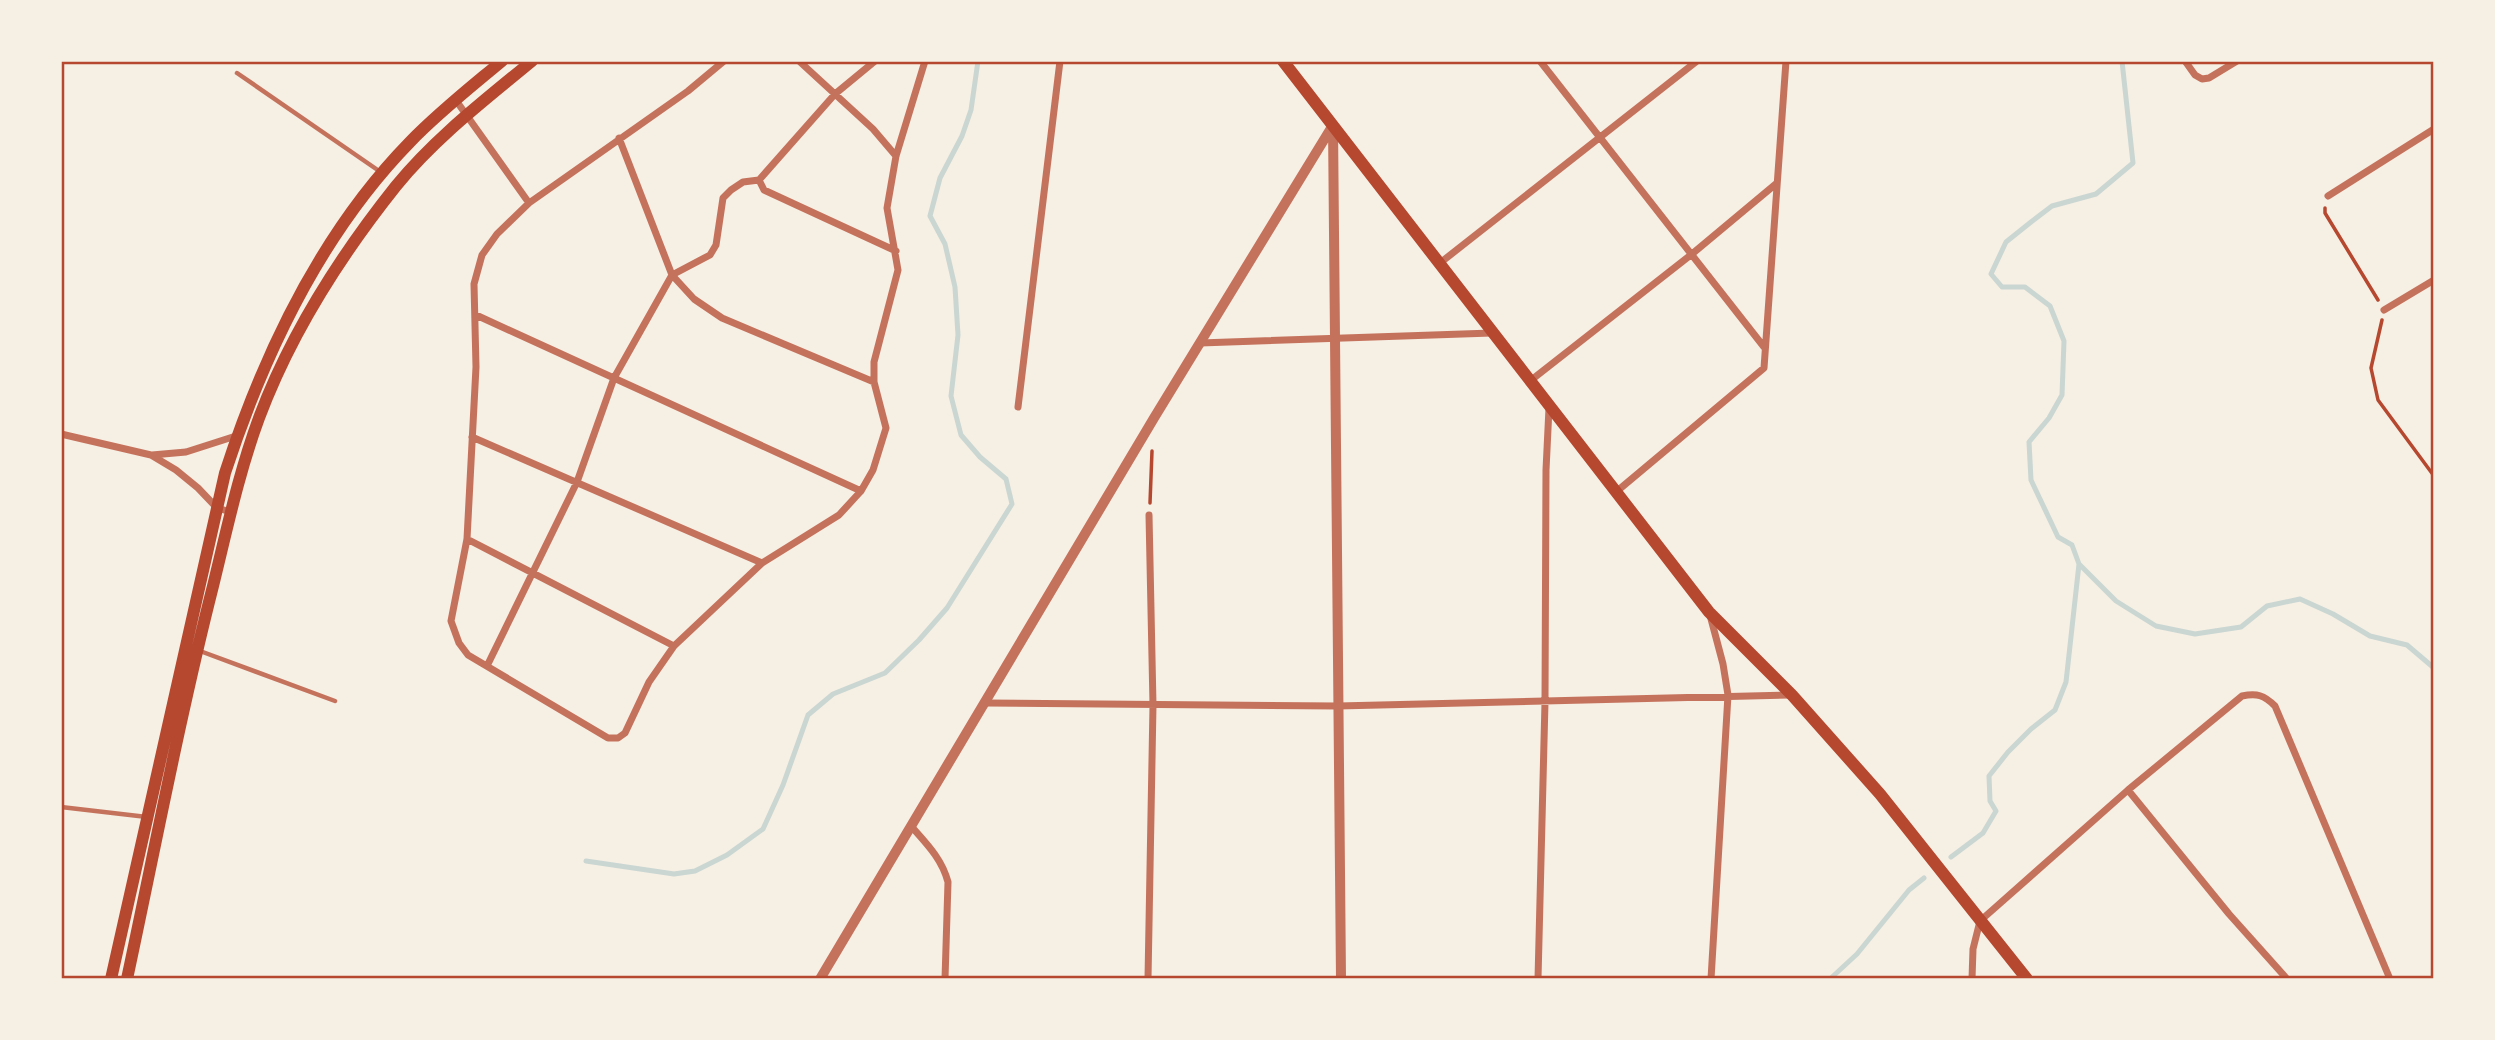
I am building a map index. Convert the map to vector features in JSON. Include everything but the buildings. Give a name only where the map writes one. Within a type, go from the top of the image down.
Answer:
[{"type":"main road","points":[[127,979],[217,508],[237,435],[273,348],[334,237],[382,173],[410,142],[455,99],[502,61]]},
{"type":"main road","points":[[111,979],[147,817],[191,648],[252,439],[285,359],[320,296],[396,186],[466,115],[532,61]]},
{"type":"main road","points":[[1283,61],[1709,612],[1792,695],[1880,794],[2027,979]]},
{"type":"street","points":[[724,61],[688,91],[529,203],[497,234],[482,256],[474,284],[476,315],[467,539],[451,621],[459,643],[468,655],[608,737],[618,738],[625,733],[645,690],[674,646],[762,563],[839,515],[861,491],[873,470],[886,428],[874,382],[874,362],[898,270],[887,208],[896,156],[925,61]]},
{"type":"street","points":[[799,61],[873,129],[896,156]]},
{"type":"street","points":[[487,666],[576,482],[614,378],[672,275],[710,255],[716,245],[723,198],[743,182],[760,180],[835,94],[876,61]]},
{"type":"street","points":[[1018,407],[1060,61]]},
{"type":"street","points":[[1540,61],[1764,348]]},
{"type":"street","points":[[1440,263],[1697,61]]},
{"type":"street","points":[[1615,492],[1764,368],[1786,61]]},
{"type":"street","points":[[2185,61],[2195,75],[2202,79],[2209,78],[2236,61]]},
{"type":"street","points":[[455,99],[529,203]]},
{"type":"street","points":[[1333,125],[1341,979]]},
{"type":"street","points":[[820,979],[986,703],[1069,558],[1333,125]]},
{"type":"street","points":[[2328,196],[2434,129]]},
{"type":"street","points":[[619,138],[672,275],[694,299],[722,318],[874,382]]},
{"type":"street","points":[[760,180],[764,190],[896,251]]},
{"type":"street","points":[[1530,381],[1692,254],[1777,183]]},
{"type":"street","points":[[2384,310],[2434,279]]},
{"type":"street","points":[[476,315],[861,491]]},
{"type":"street","points":[[1200,342],[1492,333]]},
{"type":"street","points":[[1538,979],[1549,407]]},
{"type":"street","points":[[61,434],[151,455],[176,470],[217,508],[231,512]]},
{"type":"street","points":[[151,455],[186,452],[237,435],[252,439]]},
{"type":"street","points":[[472,437],[762,563]]},
{"type":"street","points":[[1148,979],[1153,705],[1149,515]]},
{"type":"street","points":[[467,539],[674,646]]},
{"type":"street","points":[[1709,612],[1728,695],[1711,979]]},
{"type":"street","points":[[1972,979],[1973,949],[1980,921],[2128,790],[2242,696],[2253,694],[2264,696],[2275,706],[2390,979]]},
{"type":"street","points":[[986,703],[1338,706],[1792,695]]},
{"type":"street","points":[[2128,790],[2229,914],[2287,979]]},
{"type":"street","points":[[911,827],[936,855],[948,882],[944,979]]},
{"type":"lane","points":[[237,73],[382,173]]},
{"type":"lane","points":[[191,648],[335,701]]},
{"type":"lane","points":[[61,807],[147,817]]},
{"type":"lane","points":[[105,979],[127,979]]},
{"type":"path","points":[[2328,196],[2325,213],[2384,310],[2371,368],[2378,400],[2434,477]]},
{"type":"path","points":[[1149,515],[1152,445]]},
{"type":"waterway","points":[[586,861],[674,874],[695,871],[727,855],[763,829],[783,785],[808,715],[833,694],[885,673],[919,640],[947,608],[1012,504],[1006,479],[980,457],[961,435],[951,396],[958,335],[955,287],[945,244],[930,216],[940,178],[962,136],[971,110],[978,61]]},
{"type":"waterway","points":[[1951,857],[1983,833],[1996,811],[1990,801],[1989,776],[2008,752],[2055,710],[2066,682],[2079,564],[2072,545],[2058,537],[2031,480],[2029,442],[2049,418],[2062,395],[2064,341],[2050,306],[2025,287],[2002,287],[1991,274],[2006,242],[2031,222],[2052,206],[2096,194],[2133,163],[2122,61]]},
{"type":"waterway","points":[[2079,564],[2116,601],[2156,626],[2195,634],[2241,627],[2267,606],[2300,599],[2333,614],[2370,636],[2407,645],[2434,668]]},
{"type":"waterway","points":[[1830,979],[1857,954],[1909,890],[1924,878]]}]
